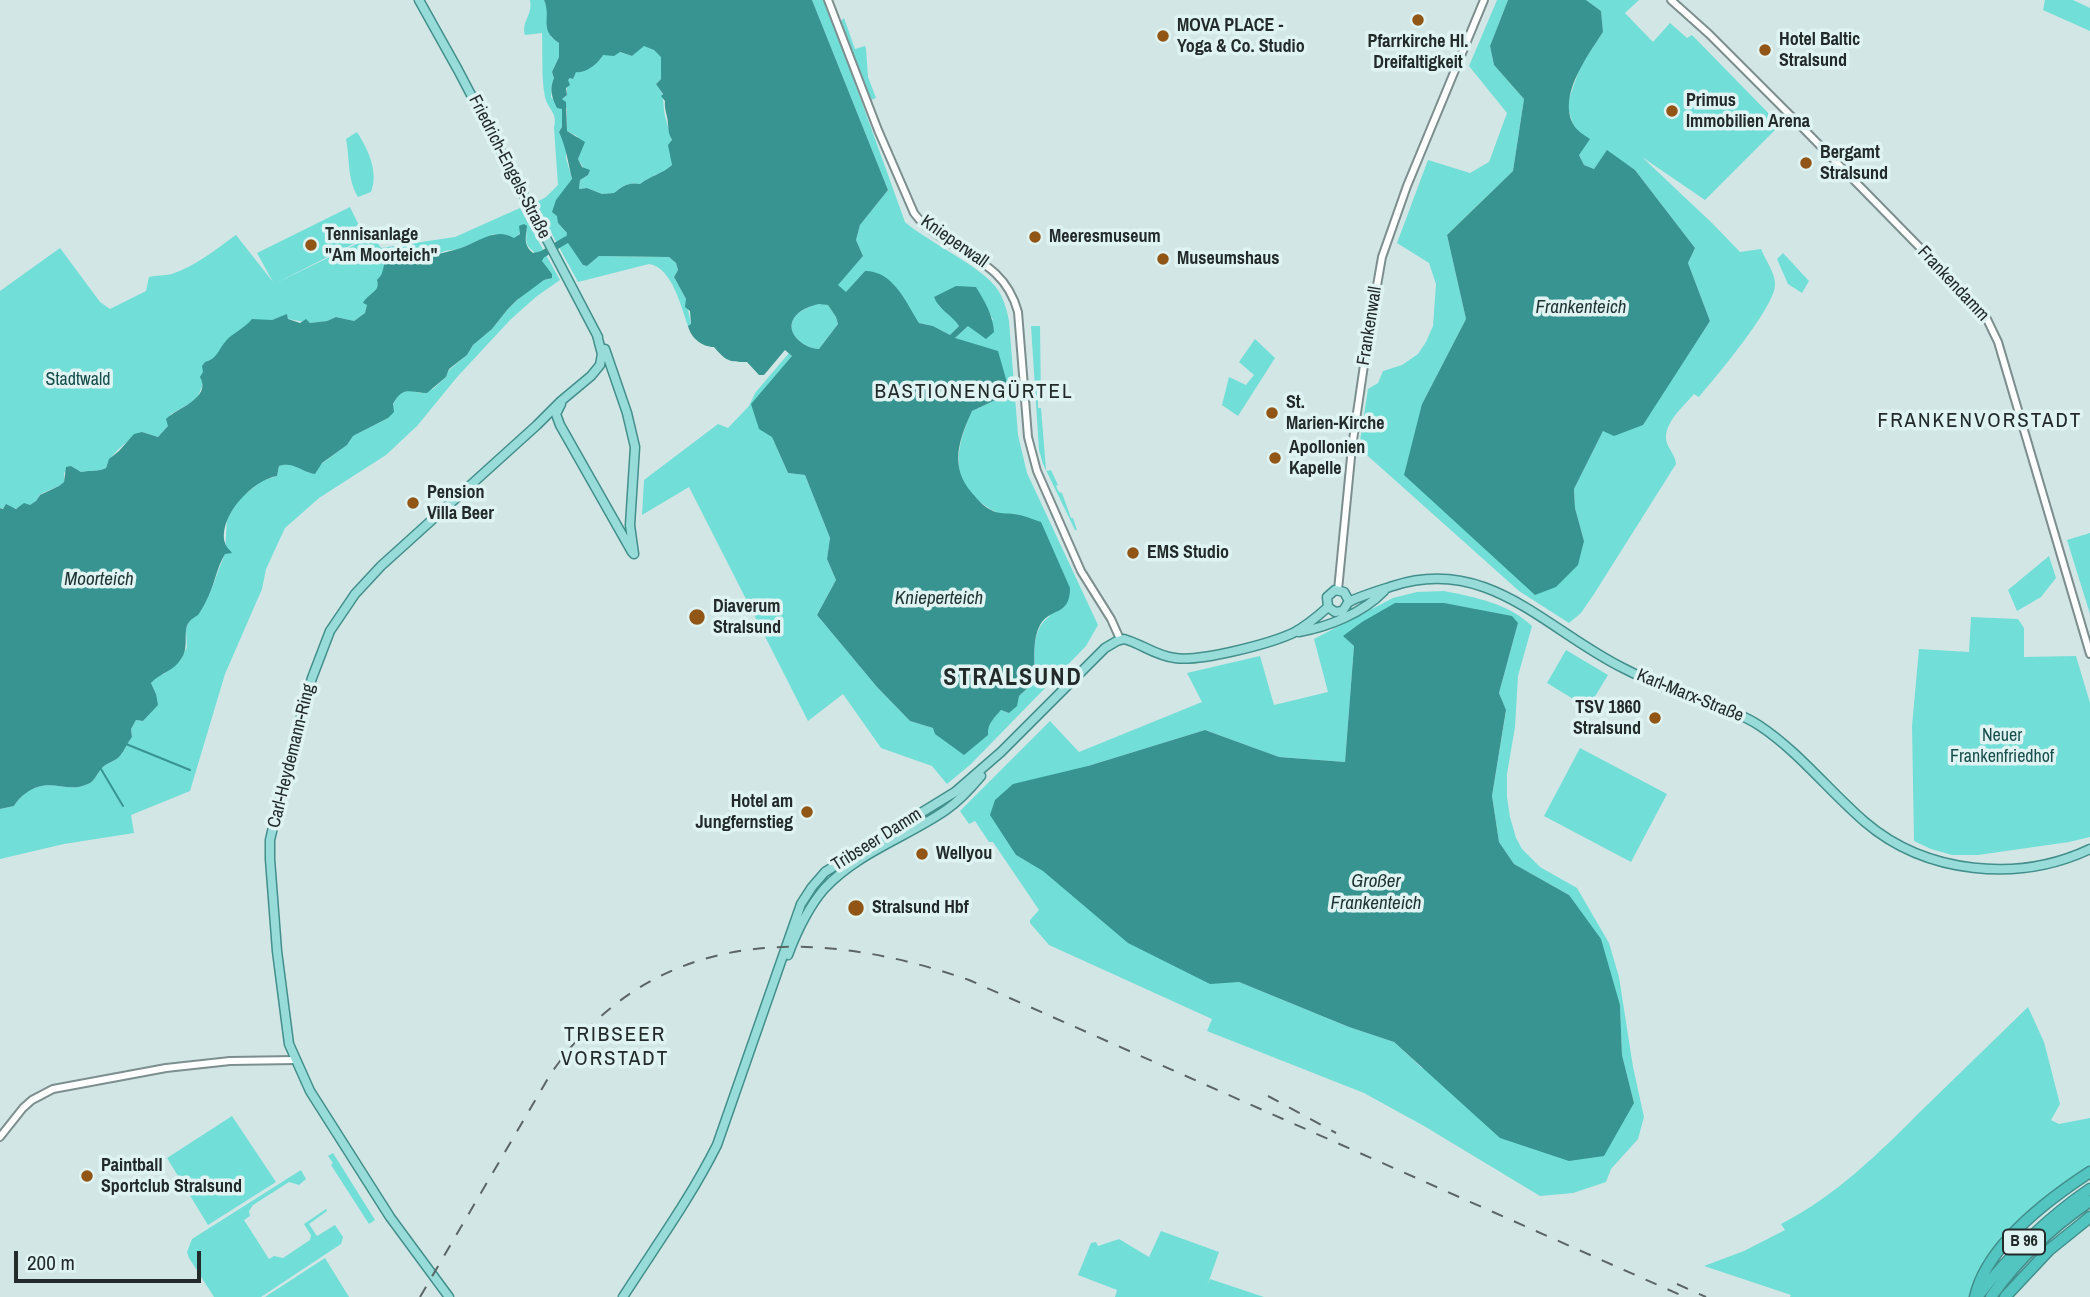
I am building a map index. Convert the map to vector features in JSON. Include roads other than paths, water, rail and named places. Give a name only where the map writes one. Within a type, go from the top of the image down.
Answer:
[{"type":"highway","points":[[1976,1297],[1983,1275],[2001,1248],[2038,1212],[2090,1172]]},
{"type":"highway","name":"B 96","points":[[1991,1297],[2032,1248],[2086,1200],[2090,1189]]},
{"type":"highway","name":"B 96","points":[[1976,1297],[2023,1243],[2045,1223],[2086,1200]]},
{"type":"highway","points":[[2005,1297],[2041,1258],[2090,1217]]},
{"type":"main road","name":"Friedrich-Engels-Straße","points":[[419,0],[603,343],[635,447],[632,501]]},
{"type":"main road","name":"Friedrich-Engels-Straße","points":[[591,376],[603,357],[597,335]]},
{"type":"main road","name":"Friedrich-Engels-Straße","points":[[591,376],[601,373],[610,376],[628,419]]},
{"type":"main road","name":"Carl-Heydemann-Ring","points":[[449,1297],[390,1217],[310,1091],[295,1060],[289,1044],[283,1004],[271,840],[289,759],[312,678],[322,648],[344,609],[369,577],[591,376]]},
{"type":"main road","points":[[570,394],[557,410],[560,425],[634,554],[630,525],[632,501]]},
{"type":"main road","points":[[537,425],[548,421],[560,425]]},
{"type":"main road","points":[[607,508],[613,513],[621,513],[632,501]]},
{"type":"main road","name":"Karl-Marx-Straße","points":[[1328,607],[1335,612],[1342,611],[1349,601],[1417,580],[1449,579],[1481,586],[1517,602],[1620,667],[1757,724],[1794,754],[1876,831],[1919,855],[1968,867],[1998,869],[2052,862],[2090,849]]},
{"type":"main road","points":[[1289,634],[1309,631],[1343,618],[1378,597],[1386,588]]},
{"type":"main road","name":"Frankenwall","points":[[1119,639],[1128,640],[1162,656],[1189,659],[1227,652],[1289,634],[1311,622],[1328,607],[1327,597],[1331,592],[1338,590]]},
{"type":"main road","points":[[1338,590],[1345,592],[1349,601]]},
{"type":"main road","name":"Tribseer Damm","points":[[623,1297],[703,1174],[716,1145],[769,992],[805,916],[825,889],[839,875],[863,859],[951,806],[1080,671],[1119,639]]},
{"type":"street","name":"Knieperwall","points":[[828,0],[914,214],[937,234],[993,270],[1013,298],[1018,312],[1028,437],[1037,471],[1082,571],[1111,619],[1119,639]]},
{"type":"street","name":"Frankenwall","points":[[1338,590],[1352,447],[1382,257],[1407,186],[1484,0]]},
{"type":"street","name":"Frankendamm","points":[[1671,0],[1792,117],[1984,313],[1998,342],[2090,654]]},
{"type":"street","points":[[0,1137],[23,1108],[42,1094],[61,1087],[166,1068],[230,1061],[295,1060]]},
{"type":"water","name":"Knieperteich","points":[[544,0],[812,0],[888,190],[860,225],[856,240],[863,256],[838,285],[846,292],[865,271],[884,276],[904,298],[919,323],[933,326],[950,335],[959,326],[934,297],[956,286],[976,287],[990,314],[994,332],[986,339],[968,326],[955,338],[998,351],[1008,386],[1002,397],[972,411],[960,443],[960,473],[972,493],[990,509],[1041,522],[1070,588],[1067,603],[1044,619],[1037,632],[1034,682],[1019,696],[1017,706],[1009,713],[1001,710],[990,724],[988,735],[964,755],[935,734],[933,728],[910,721],[877,687],[817,615],[836,580],[827,559],[830,538],[805,475],[788,473],[772,437],[759,429],[751,404],[792,356],[785,350],[764,375],[759,375],[747,362],[728,360],[714,347],[701,344],[694,338],[688,326],[691,324],[690,311],[685,307],[686,299],[674,277],[678,270],[676,263],[669,257],[599,256],[587,266],[583,265],[566,240],[567,233],[552,212],[556,200],[572,179],[559,132],[562,127],[562,109],[557,108],[552,93],[552,72],[559,57],[559,43],[547,28]],"holes":[[[644,46],[661,57],[661,79],[656,84],[665,101],[672,140],[668,145],[672,165],[640,184],[626,185],[614,193],[602,194],[587,188],[579,189],[580,180],[588,175],[590,170],[582,167],[578,159],[585,142],[567,131],[566,102],[562,99],[567,95],[566,88],[570,85],[568,80],[573,79],[576,72],[591,67],[603,55],[614,56],[620,52],[632,56]],[[819,304],[828,305],[838,324],[819,349],[798,340],[792,330],[794,318],[799,313]]]},
{"type":"water","name":"Frankenteich","points":[[1508,0],[1586,0],[1601,11],[1603,32],[1576,77],[1569,101],[1573,124],[1590,139],[1579,155],[1584,165],[1594,169],[1607,150],[1635,170],[1695,248],[1688,263],[1710,321],[1643,425],[1614,436],[1603,431],[1574,489],[1575,508],[1584,541],[1578,565],[1556,587],[1535,595],[1404,475],[1422,404],[1466,319],[1447,235],[1513,171],[1524,99],[1494,65],[1490,46]]},
{"type":"water","name":"Moorteich","points":[[519,226],[527,226],[528,247],[533,253],[542,251],[542,261],[552,278],[544,280],[517,300],[492,329],[473,345],[467,355],[449,369],[446,377],[427,393],[408,391],[400,394],[393,404],[394,412],[388,418],[353,436],[347,445],[322,463],[315,474],[293,466],[279,466],[277,476],[258,484],[248,492],[232,511],[227,522],[225,543],[232,553],[225,554],[204,605],[187,626],[184,654],[175,666],[151,683],[158,705],[143,721],[136,720],[131,729],[132,737],[120,756],[104,766],[88,784],[80,787],[44,785],[29,791],[14,806],[0,809],[0,508],[3,509],[6,504],[16,509],[24,503],[30,505],[40,495],[64,482],[66,467],[71,466],[81,472],[106,468],[109,459],[134,434],[142,432],[158,437],[168,426],[166,419],[192,402],[201,391],[200,377],[205,362],[215,357],[228,339],[252,319],[272,320],[287,314],[288,319],[300,323],[306,319],[310,323],[336,317],[354,321],[365,313],[367,305],[363,303],[376,290],[377,280],[388,257],[396,261],[402,257],[423,256],[428,251],[434,256],[500,234],[514,238],[520,234]]},
{"type":"water","name":"Großer Frankenteich","points":[[1395,603],[1444,603],[1512,616],[1518,623],[1499,693],[1506,710],[1492,796],[1499,842],[1514,864],[1569,895],[1601,939],[1620,1005],[1622,1055],[1634,1103],[1604,1156],[1569,1161],[1500,1138],[1394,1042],[1349,1027],[1239,982],[1210,984],[1128,943],[1043,871],[1016,855],[990,815],[995,800],[1013,784],[1088,766],[1205,730],[1279,757],[1345,762],[1354,646],[1343,636]]},
{"type":"waterway","points":[[543,254],[566,240]]},
{"type":"waterway","points":[[126,744],[190,770]]},
{"type":"waterway","points":[[101,769],[123,806]]},
{"type":"railway","points":[[420,1297],[550,1075],[591,1026],[637,989],[687,965],[740,951],[795,947],[852,951],[911,962],[969,980],[1685,1297]]},
{"type":"railway","points":[[1268,1096],[1336,1133]]},
{"type":"railway","points":[[1677,1284],[1706,1297]]},
{"type":"place","name":"Pfarrkirche Hl. Dreifaltigkeit","points":[[1418,20]]},
{"type":"place","name":"MOVA PLACE - Yoga & Co. Studio","points":[[1163,36]]},
{"type":"place","name":"Hotel Baltic Stralsund","points":[[1765,50]]},
{"type":"place","name":"Primus Immobilien Arena","points":[[1672,111]]},
{"type":"place","name":"Bergamt Stralsund","points":[[1806,163]]},
{"type":"place","name":"Meeresmuseum","points":[[1035,237]]},
{"type":"place","name":"Tennisanlage \"Am Moorteich\"","points":[[311,245]]},
{"type":"place","name":"Museumshaus","points":[[1163,259]]},
{"type":"place","name":"St. Marien-Kirche","points":[[1272,413]]},
{"type":"place","name":"Apollonien Kapelle","points":[[1275,458]]},
{"type":"place","name":"Pension Villa Beer","points":[[413,503]]},
{"type":"place","name":"EMS Studio","points":[[1133,553]]},
{"type":"place","name":"Diaverum Stralsund","points":[[697,617]]},
{"type":"place","name":"TSV 1860 Stralsund","points":[[1655,718]]},
{"type":"place","name":"Hotel am Jungfernstieg","points":[[807,812]]},
{"type":"place","name":"Wellyou","points":[[922,854]]},
{"type":"place","name":"Stralsund Hbf","points":[[856,908]]},
{"type":"place","name":"Paintball Sportclub Stralsund","points":[[87,1176]]},
{"type":"district","name":"BASTIONENGÜRTEL","points":[[974,392]]},
{"type":"district","name":"FRANKENVORSTADT","points":[[1980,421]]},
{"type":"district","name":"STRALSUND","points":[[1013,679]]},
{"type":"district","name":"TRIBSEER VORSTADT","points":[[615,1047]]},
{"type":"park label","name":"Stadtwald","points":[[78,380]]},
{"type":"park label","name":"Neuer Frankenfriedhof","points":[[2002,746]]}]
